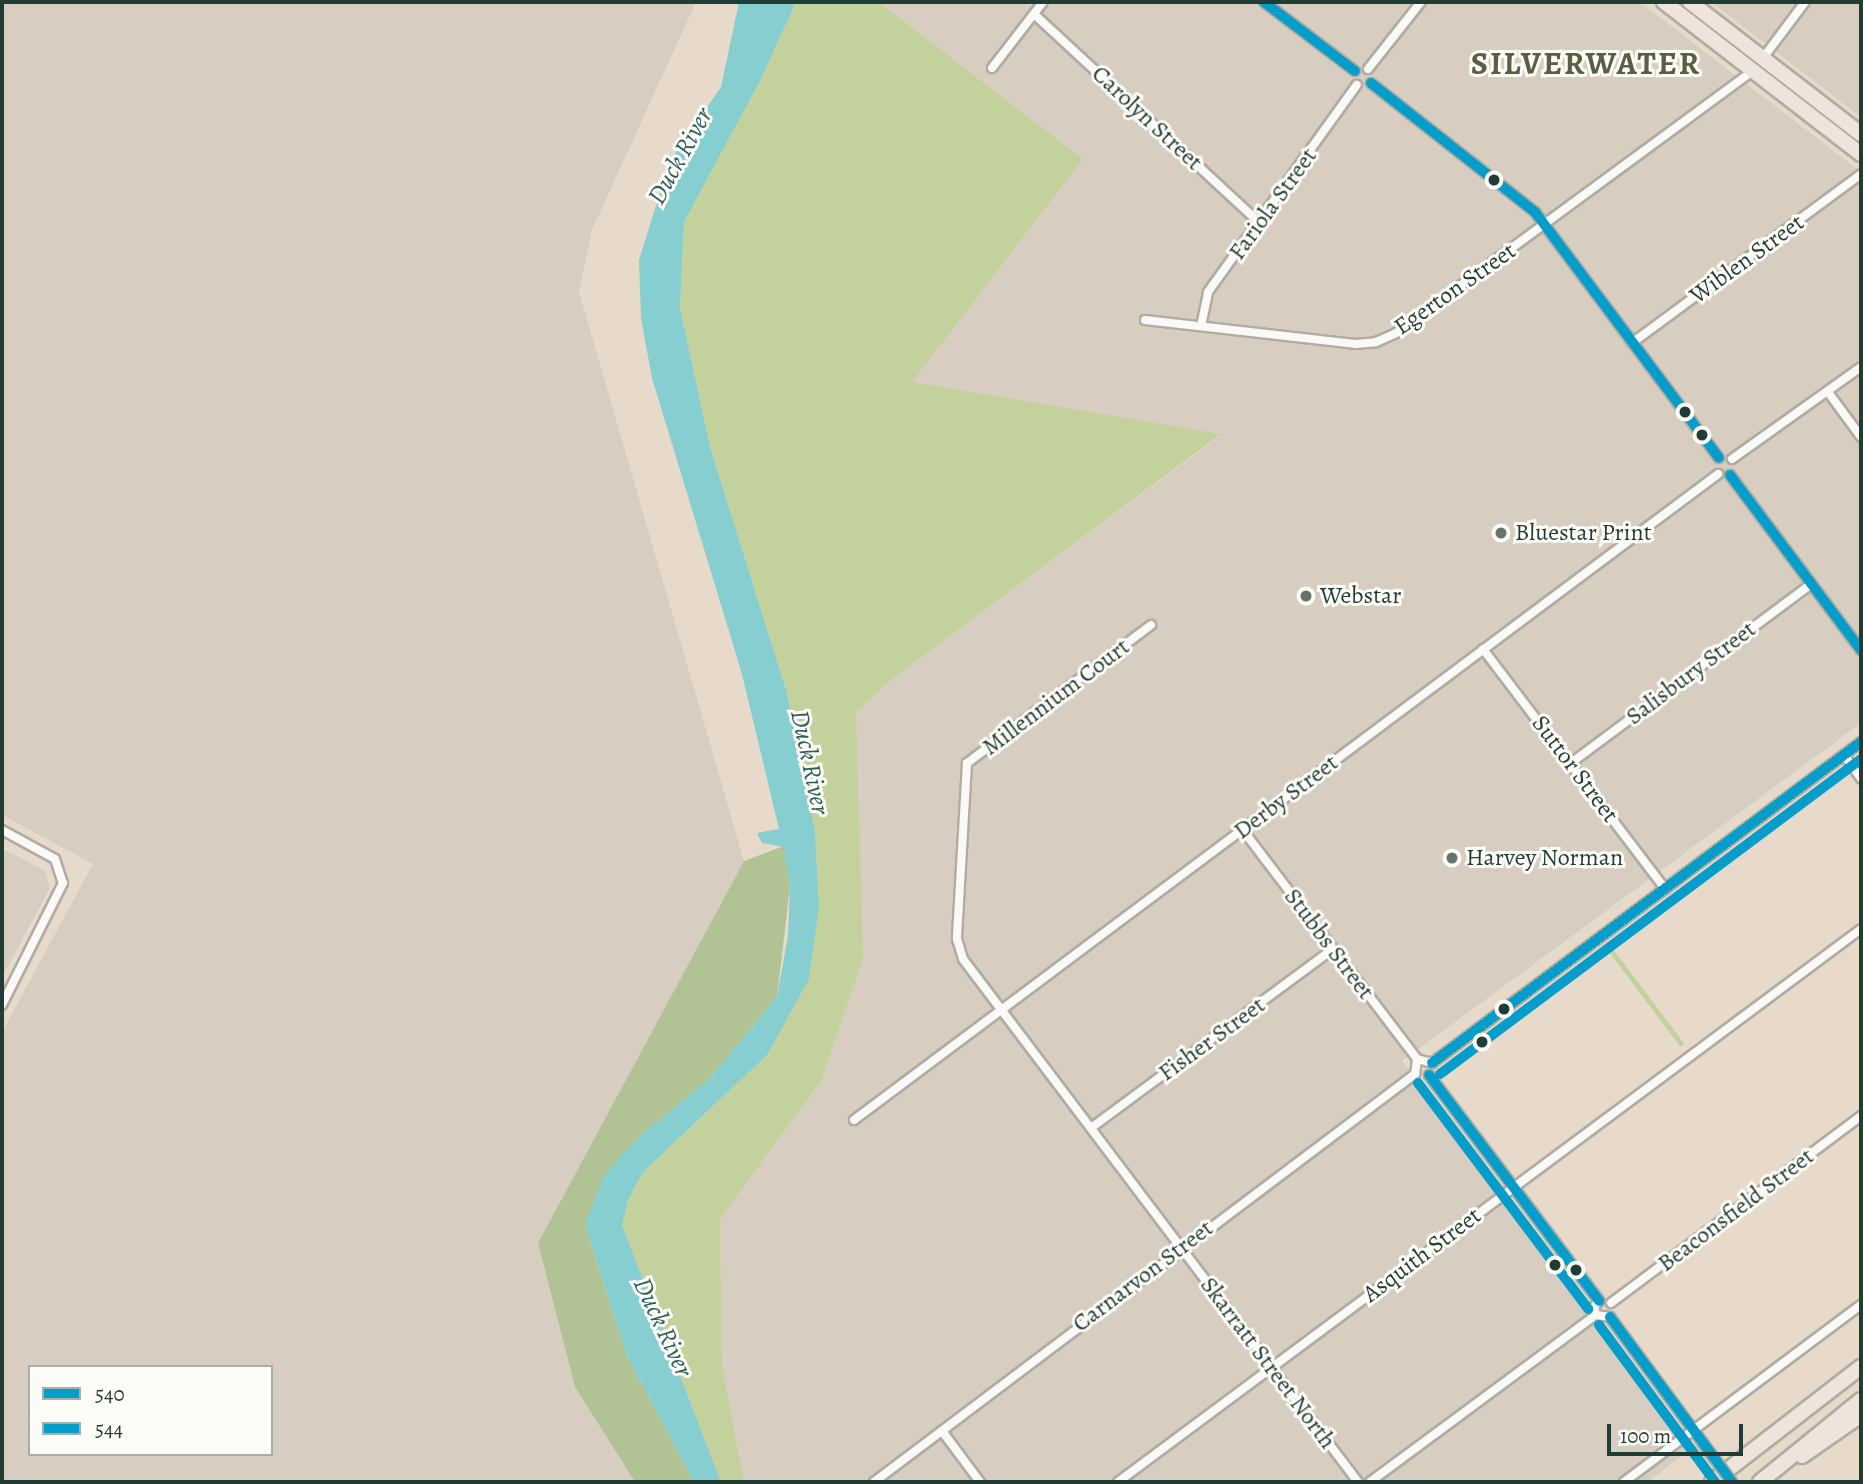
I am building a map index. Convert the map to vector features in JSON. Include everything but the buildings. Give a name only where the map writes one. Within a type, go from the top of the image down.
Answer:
[{"type":"highway","points":[[1664,2],[1861,154]]},
{"type":"highway","points":[[1690,2],[1861,134]]},
{"type":"highway","points":[[1712,1482],[1861,1367]]},
{"type":"highway","points":[[1760,1482],[1861,1400]]},
{"type":"highway","points":[[1760,1482],[1861,1415]]},
{"type":"street","points":[[992,68],[1043,2]]},
{"type":"street","points":[[1264,2],[1355,71],[1357,85],[1371,83]]},
{"type":"street","points":[[1355,71],[1368,69],[1421,2]]},
{"type":"street","points":[[1763,58],[1805,2]]},
{"type":"street","name":"Carolyn Street","points":[[1034,13],[1260,223]]},
{"type":"street","points":[[1368,69],[1371,83],[1524,201],[1545,225],[1719,458],[1732,459],[1861,367]]},
{"type":"street","name":"Egerton Street","points":[[1145,320],[1355,344],[1376,342],[1396,333],[1754,71]]},
{"type":"street","name":"Fariola Street","points":[[1200,326],[1204,299],[1357,85]]},
{"type":"street","name":"Wiblen Street","points":[[1632,343],[1861,174]]},
{"type":"street","points":[[1828,392],[1861,437]]},
{"type":"street","points":[[1719,458],[1714,466],[1718,474],[1730,475],[1861,650]]},
{"type":"street","points":[[1730,475],[1735,468],[1732,459]]},
{"type":"street","name":"Derby Street","points":[[854,1120],[1718,474]]},
{"type":"street","name":"Salisbury Street","points":[[1571,763],[1811,584]]},
{"type":"street","name":"Millennium Court","points":[[1002,1009],[963,959],[957,939],[967,763],[1151,625]]},
{"type":"street","name":"Suttor Street","points":[[1483,649],[1665,889]]},
{"type":"street","points":[[1429,1075],[1432,1063],[1861,742]]},
{"type":"street","points":[[1844,755],[1861,778]]},
{"type":"street","name":"Stubbs Street","points":[[1242,829],[1416,1059]]},
{"type":"street","points":[[2,830],[55,859],[61,870],[60,896],[2,1005]]},
{"type":"street","name":"Asquith Street","points":[[1118,1482],[1861,929]]},
{"type":"street","name":"Fisher Street","points":[[1091,1128],[1333,949]]},
{"type":"street","name":"Skarratt Street North","points":[[1002,1009],[1358,1482]]},
{"type":"street","points":[[1432,1063],[1423,1057],[1416,1059],[1415,1074],[1429,1075],[1511,1188],[1600,1301],[1611,1303],[1610,1317],[1732,1482]]},
{"type":"street","name":"Carnarvon Street","points":[[874,1482],[1180,1247],[1415,1074]]},
{"type":"street","name":"Beaconsfield Street","points":[[1611,1303],[1861,1116]]},
{"type":"street","points":[[1596,1315],[1594,1307],[1600,1301]]},
{"type":"street","points":[[1624,1482],[1861,1305]]},
{"type":"street","points":[[1370,1482],[1596,1315],[1610,1317]]},
{"type":"street","points":[[942,1431],[980,1482]]},
{"type":"shaded area","points":[[2,2],[696,2],[592,230],[579,292],[744,861],[538,1243],[575,1387],[635,1482],[2,1482],[2,1032],[93,864],[2,815]]},
{"type":"shaded area","points":[[879,2],[1640,2],[1861,172],[1861,723],[1402,1061],[1689,1450],[1648,1482],[744,1482],[722,1364],[720,1219],[821,1081],[856,713],[888,682],[1221,435],[911,382],[1083,159]]},
{"type":"shaded area","points":[[1711,2],[1861,2],[1861,117]]},
{"type":"shaded area","points":[[2,848],[45,871],[50,888],[2,977]]},
{"type":"green space","points":[[796,2],[879,2],[1083,159],[912,382],[1221,434],[888,682],[856,713],[863,958],[821,1081],[720,1219],[722,1364],[744,1482],[721,1482],[622,1225],[629,1198],[643,1172],[767,1055],[819,906],[815,831],[787,693],[710,447],[680,308],[684,222],[761,79]]},
{"type":"green space","points":[[784,846],[790,887],[777,997],[709,1079],[639,1137],[585,1225],[627,1356],[694,1482],[635,1482],[575,1387],[538,1243],[744,861]]},
{"type":"green space","points":[[1613,949],[1685,1044],[1681,1047],[1609,952]]},
{"type":"water","name":"Duck River","points":[[739,2],[796,2],[761,79],[684,222],[680,308],[710,447],[787,693],[815,831],[819,906],[809,979],[767,1055],[643,1172],[629,1198],[622,1225],[721,1482],[694,1482],[627,1356],[585,1225],[605,1173],[639,1137],[709,1079],[777,997],[788,936],[790,887],[784,847],[762,843],[757,833],[779,829],[742,674],[652,378],[641,318],[639,260],[670,161],[721,87]]},
{"type":"transit line","name":"540","points":[[1264,2],[1355,71]]},
{"type":"transit line","name":"540","points":[[1371,83],[1535,212],[1719,458]]},
{"type":"transit line","name":"540","points":[[1730,475],[1861,650]]},
{"type":"transit line","name":"540","points":[[1432,1063],[1861,742]]},
{"type":"transit line","name":"544","points":[[1440,1074],[1861,759]]},
{"type":"transit line","name":"540","points":[[1429,1075],[1599,1301]]},
{"type":"transit line","name":"544","points":[[1418,1083],[1588,1309]]},
{"type":"transit line","name":"540","points":[[1610,1317],[1732,1482]]},
{"type":"transit line","name":"544","points":[[1599,1325],[1715,1482]]},
{"type":"place","name":"Bluestar Print","points":[[1501,533]]},
{"type":"place","name":"Webstar","points":[[1306,596]]},
{"type":"place","name":"Harvey Norman","points":[[1452,858]]},
{"type":"district","name":"SILVERWATER","points":[[1586,63]]}]
